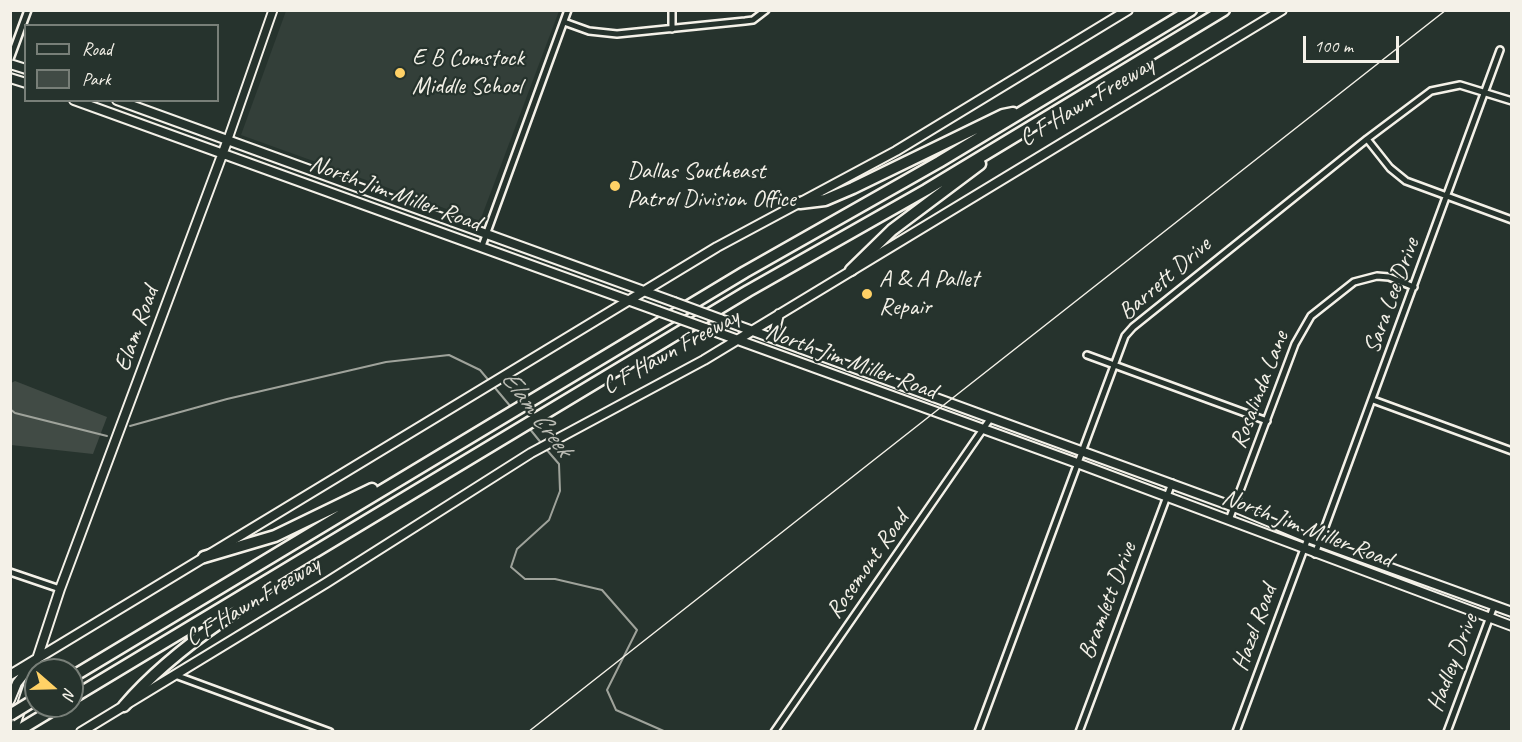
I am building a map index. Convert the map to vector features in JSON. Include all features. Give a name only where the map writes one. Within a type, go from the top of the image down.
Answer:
[{"type":"highway","name":"C F Hawn Freeway","points":[[84,670],[745,272],[883,195],[1191,10]]},
{"type":"highway","name":"C F Hawn Freeway","points":[[84,691],[542,414],[748,291],[997,148],[1224,10]]},
{"type":"highway","points":[[1214,17],[1235,10]]},
{"type":"highway","points":[[800,203],[825,200],[1003,115],[1025,110]]},
{"type":"highway","points":[[851,270],[892,230],[965,178],[997,148]]},
{"type":"highway","points":[[204,557],[274,536],[361,493],[395,481]]},
{"type":"highway","points":[[124,706],[143,684],[171,660],[255,599],[288,567]]},
{"type":"highway","points":[[10,715],[24,706]]},
{"type":"highway","points":[[15,732],[39,718]]},
{"type":"main road","points":[[38,658],[629,300],[759,223],[896,151],[1128,10]]},
{"type":"main road","name":"C F Hawn Freeway","points":[[81,732],[531,453],[679,374],[737,340],[1282,10]]},
{"type":"main road","name":"North Jim Miller Road","points":[[80,102],[1077,463],[1512,626]]},
{"type":"main road","name":"North Jim Miller Road","points":[[123,102],[646,291],[990,419],[1172,483],[1308,538],[1512,612]]},
{"type":"main road","name":"Elam Road","points":[[36,658],[228,139]]},
{"type":"main road","points":[[339,194],[344,182]]},
{"type":"main road","points":[[393,214],[398,202]]},
{"type":"main road","points":[[538,266],[543,254]]},
{"type":"main road","points":[[588,285],[591,271]]},
{"type":"main road","points":[[779,314],[775,325],[777,336],[792,347]]},
{"type":"main road","points":[[10,675],[24,667]]},
{"type":"main road","name":"Elam Road","points":[[10,700],[17,683],[24,674]]},
{"type":"main road","name":"Elam Road","points":[[15,732],[24,703]]},
{"type":"street","points":[[10,59],[28,10]]},
{"type":"street","name":"Elam Road","points":[[228,139],[273,10]]},
{"type":"street","points":[[482,246],[568,10]]},
{"type":"street","points":[[672,10],[672,29]]},
{"type":"street","points":[[564,22],[600,33],[672,29],[753,20],[766,10]]},
{"type":"street","name":"Sara Lee Drive","points":[[1315,554],[1500,50]]},
{"type":"street","name":"Barrett Drive","points":[[978,732],[1125,336],[1142,318],[1431,91],[1460,85],[1512,101]]},
{"type":"street","points":[[1367,139],[1398,176],[1512,220]]},
{"type":"street","name":"Rosalinda Lane","points":[[1229,520],[1295,344],[1311,316],[1354,282],[1366,278],[1389,277],[1414,287]]},
{"type":"street","points":[[1087,355],[1267,421]]},
{"type":"street","points":[[1373,400],[1512,451]]},
{"type":"street","name":"Rosemont Road","points":[[774,732],[990,419]]},
{"type":"street","name":"Bramlett Drive","points":[[1079,732],[1172,483]]},
{"type":"street","name":"Hazel Road","points":[[1236,732],[1308,538]]},
{"type":"street","points":[[10,572],[60,589]]},
{"type":"street","name":"Hadley Drive","points":[[1447,732],[1494,606]]},
{"type":"street","points":[[175,675],[330,732]]},
{"type":"shaded area","name":"E B Comstock Middle School","points":[[286,11],[559,11],[480,221],[241,135]]},
{"type":"green space","points":[[15,381],[107,417],[93,454],[11,445],[11,383]]},
{"type":"waterway","name":"Elam Creek","points":[[130,426],[227,399],[386,362],[449,355],[480,370],[511,407]]},
{"type":"waterway","name":"Elam Creek","points":[[10,409],[15,413],[107,436]]},
{"type":"waterway","name":"Elam Creek","points":[[529,428],[542,444]]},
{"type":"waterway","name":"Elam Creek","points":[[546,449],[559,464],[560,491],[549,520],[517,549],[511,567],[525,579],[555,579],[602,590],[637,630],[607,690],[616,710],[666,732]]},
{"type":"tram line","points":[[528,732],[1446,10]]},
{"type":"place","name":"E B Comstock Middle School","points":[[400,73]]},
{"type":"place","name":"Dallas Southeast Patrol Division Office","points":[[615,186]]},
{"type":"place","name":"A & A Pallet Repair","points":[[867,294]]}]
